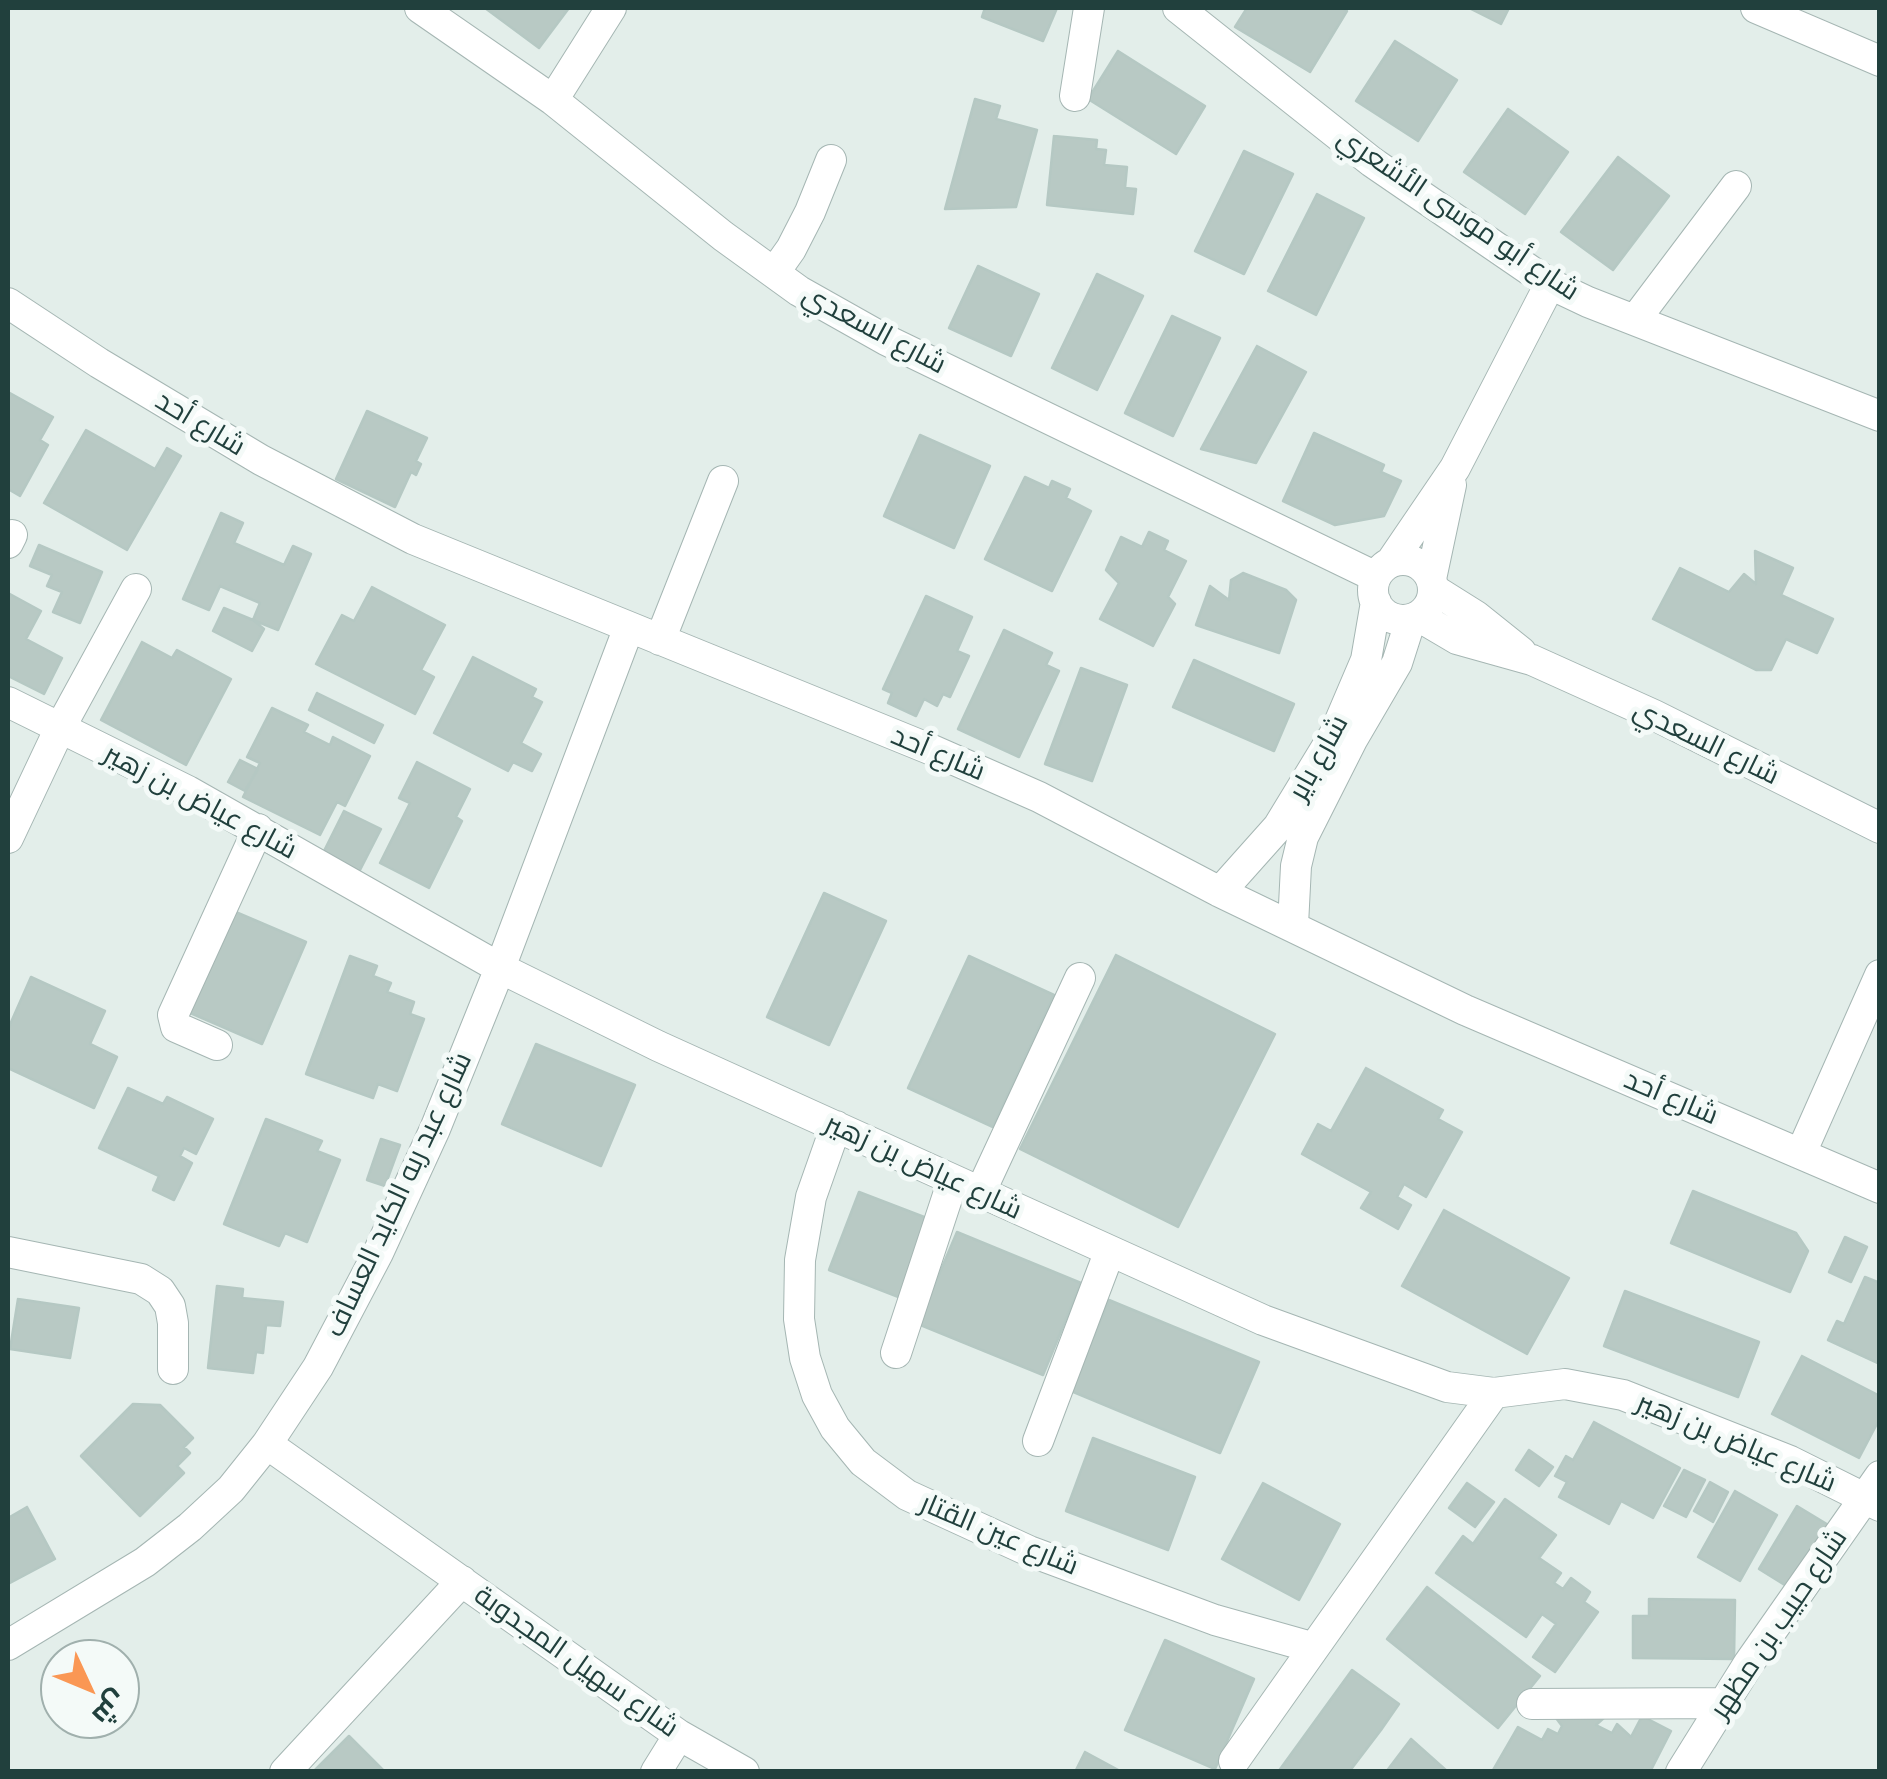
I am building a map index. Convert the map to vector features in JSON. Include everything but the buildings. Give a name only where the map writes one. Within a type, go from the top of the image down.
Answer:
[{"type":"street","name":"شارع السعدي","points":[[420,8],[553,100],[799,291],[886,340],[1381,581]]},
{"type":"street","points":[[553,100],[611,8]]},
{"type":"street","points":[[1074,96],[1089,8]]},
{"type":"street","name":"شارع أبو موسى الأشعري","points":[[1178,8],[1372,162],[1550,284],[1880,416]]},
{"type":"street","points":[[1756,8],[1817,19],[1880,61]]},
{"type":"street","points":[[774,273],[804,224],[831,160]]},
{"type":"street","points":[[1635,320],[1736,186]]},
{"type":"street","name":"شارع باير","points":[[1220,892],[1278,827],[1334,735],[1366,660],[1381,581],[1455,468],[1550,284]]},
{"type":"street","name":"شارع أحد","points":[[8,303],[164,402],[330,498],[413,539],[1038,797],[1220,892],[1465,1010],[1880,1188]]},
{"type":"street","name":"شارع باير","points":[[1293,925],[1296,866],[1303,837],[1396,662],[1423,601],[1455,468]]},
{"type":"street","points":[[660,640],[723,481]]},
{"type":"street","points":[[1403,560],[1415,562],[1425,568],[1423,601],[1386,615],[1381,581],[1403,560]]},
{"type":"street","points":[[8,838],[60,728],[136,589]]},
{"type":"street","name":"شارع السعدي","points":[[1423,601],[1476,616],[1532,660],[1880,828]]},
{"type":"street","name":"شارع عبد ربه الكايد العساف","points":[[8,1645],[146,1562],[231,1489],[267,1444],[318,1367],[378,1254],[435,1129],[629,627]]},
{"type":"street","name":"شارع عياض بن زهير","points":[[8,702],[258,830],[500,968],[658,1046],[1263,1320],[1447,1388],[1494,1392],[1565,1384],[1622,1395],[1875,1494]]},
{"type":"street","points":[[218,1045],[176,1026],[173,1015],[258,830]]},
{"type":"street","points":[[1802,1153],[1880,975]]},
{"type":"street","points":[[896,1354],[967,1186],[1080,978]]},
{"type":"street","name":"شارع عين القتار","points":[[836,1126],[811,1197],[800,1260],[799,1319],[805,1358],[817,1395],[835,1428],[863,1462],[907,1495],[999,1539],[1215,1620],[1312,1647]]},
{"type":"street","points":[[8,1252],[141,1279],[160,1291],[170,1306],[174,1323],[172,1369]]},
{"type":"street","points":[[1038,1441],[1109,1252]]},
{"type":"street","points":[[1234,1761],[1494,1392]]},
{"type":"street","name":"شارع سهيل المجدوبة","points":[[267,1444],[679,1735],[744,1772]]},
{"type":"street","name":"شارع حبيب بن مظهر","points":[[1688,1769],[1723,1703],[1875,1494]]},
{"type":"street","name":"شارع سهيل المجدوبة","points":[[285,1772],[462,1581]]},
{"type":"street","points":[[1532,1704],[1723,1703]]},
{"type":"street","points":[[656,1772],[679,1735]]}]
